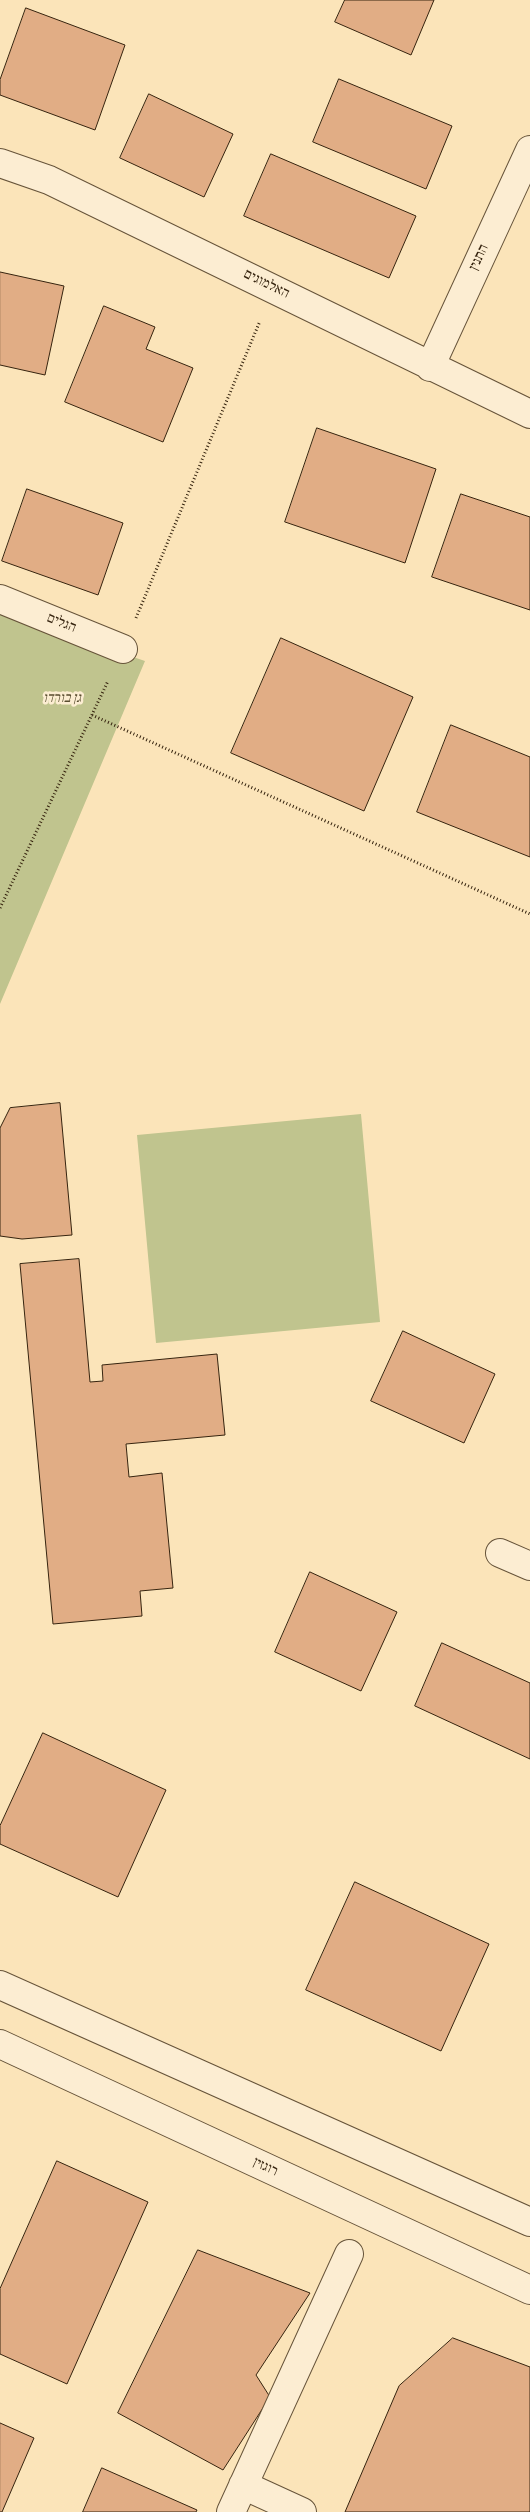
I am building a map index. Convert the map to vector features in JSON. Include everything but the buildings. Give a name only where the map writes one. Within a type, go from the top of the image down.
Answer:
[{"type":"street","name":"התנין","points":[[430,367],[530,150]]},
{"type":"street","name":"האלמוגים","points":[[0,163],[48,180],[274,288],[430,367],[530,414]]},
{"type":"street","name":"הגלים","points":[[0,599],[123,649]]},
{"type":"street","points":[[500,1553],[530,1566]]},
{"type":"street","points":[[0,1985],[530,2222]]},
{"type":"street","name":"רוגזין","points":[[0,2044],[530,2290]]},
{"type":"street","points":[[231,2512],[349,2254]]},
{"type":"street","points":[[243,2485],[302,2512]]},
{"type":"path","points":[[0,908],[123,649],[274,288]]},
{"type":"path","points":[[92,715],[530,914]]},
{"type":"green space","name":"גן בורדו","points":[[0,612],[145,661],[0,1004]]},
{"type":"green space","points":[[361,1114],[380,1322],[156,1343],[137,1135]]}]
